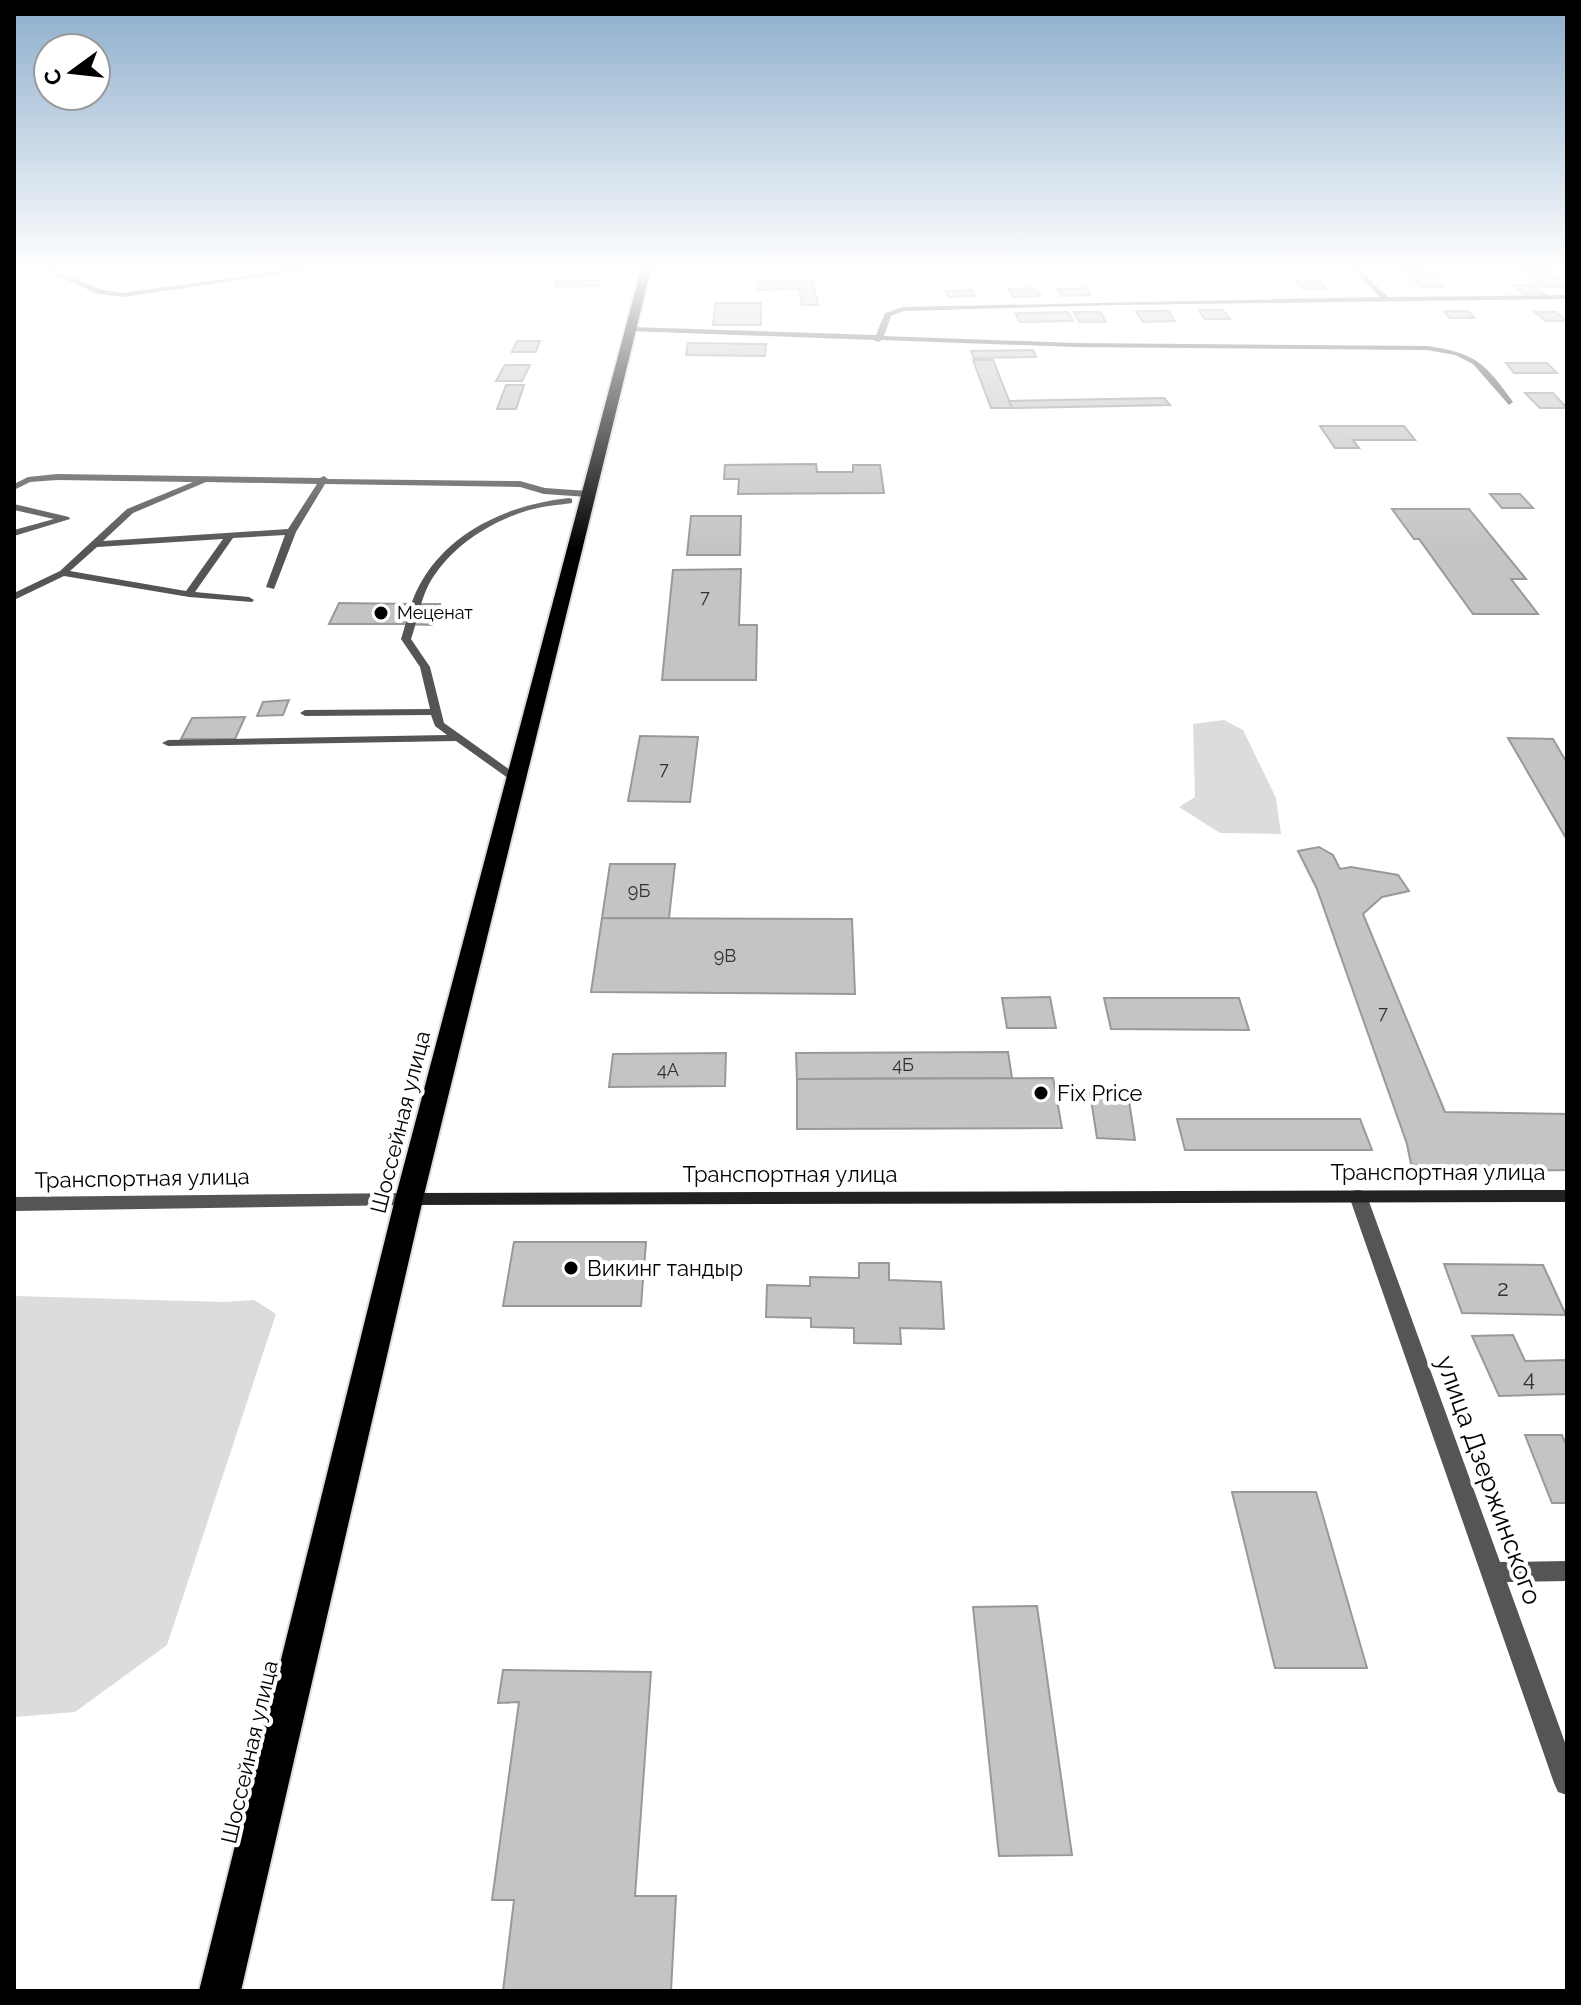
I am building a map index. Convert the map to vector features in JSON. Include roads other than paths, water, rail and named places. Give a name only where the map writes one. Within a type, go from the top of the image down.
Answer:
[{"type":"highway","name":"Шоссейная улица","points":[[220,1991],[409,1199],[622,363]]},
{"type":"street","points":[[1478,363],[1509,402]]},
{"type":"street","name":"улица Дзержинского","points":[[1358,1196],[1567,1783]]},
{"type":"street","name":"Транспортная улица","points":[[14,1204],[409,1199],[1567,1196]]},
{"type":"street","points":[[1492,1572],[1567,1571]]},
{"type":"lane","points":[[14,487],[28,480],[57,477],[324,479],[520,484],[588,497]]},
{"type":"lane","points":[[14,597],[63,573],[130,511],[208,478]]},
{"type":"lane","points":[[271,587],[291,532],[324,479]]},
{"type":"lane","points":[[516,779],[439,724],[425,667],[406,639],[425,584],[459,543],[506,513],[551,501],[588,497]]},
{"type":"lane","points":[[14,507],[66,519],[14,533]]},
{"type":"lane","points":[[94,544],[291,532]]},
{"type":"lane","points":[[189,594],[229,537]]},
{"type":"lane","points":[[63,573],[189,594],[249,600]]},
{"type":"lane","points":[[305,713],[436,712]]},
{"type":"lane","points":[[168,743],[458,738]]},
{"type":"place","name":"Меценат","points":[[381,613]]},
{"type":"place","name":"Fix Price","points":[[1041,1093]]},
{"type":"place","name":"Викинг тандыр","points":[[571,1268]]}]
